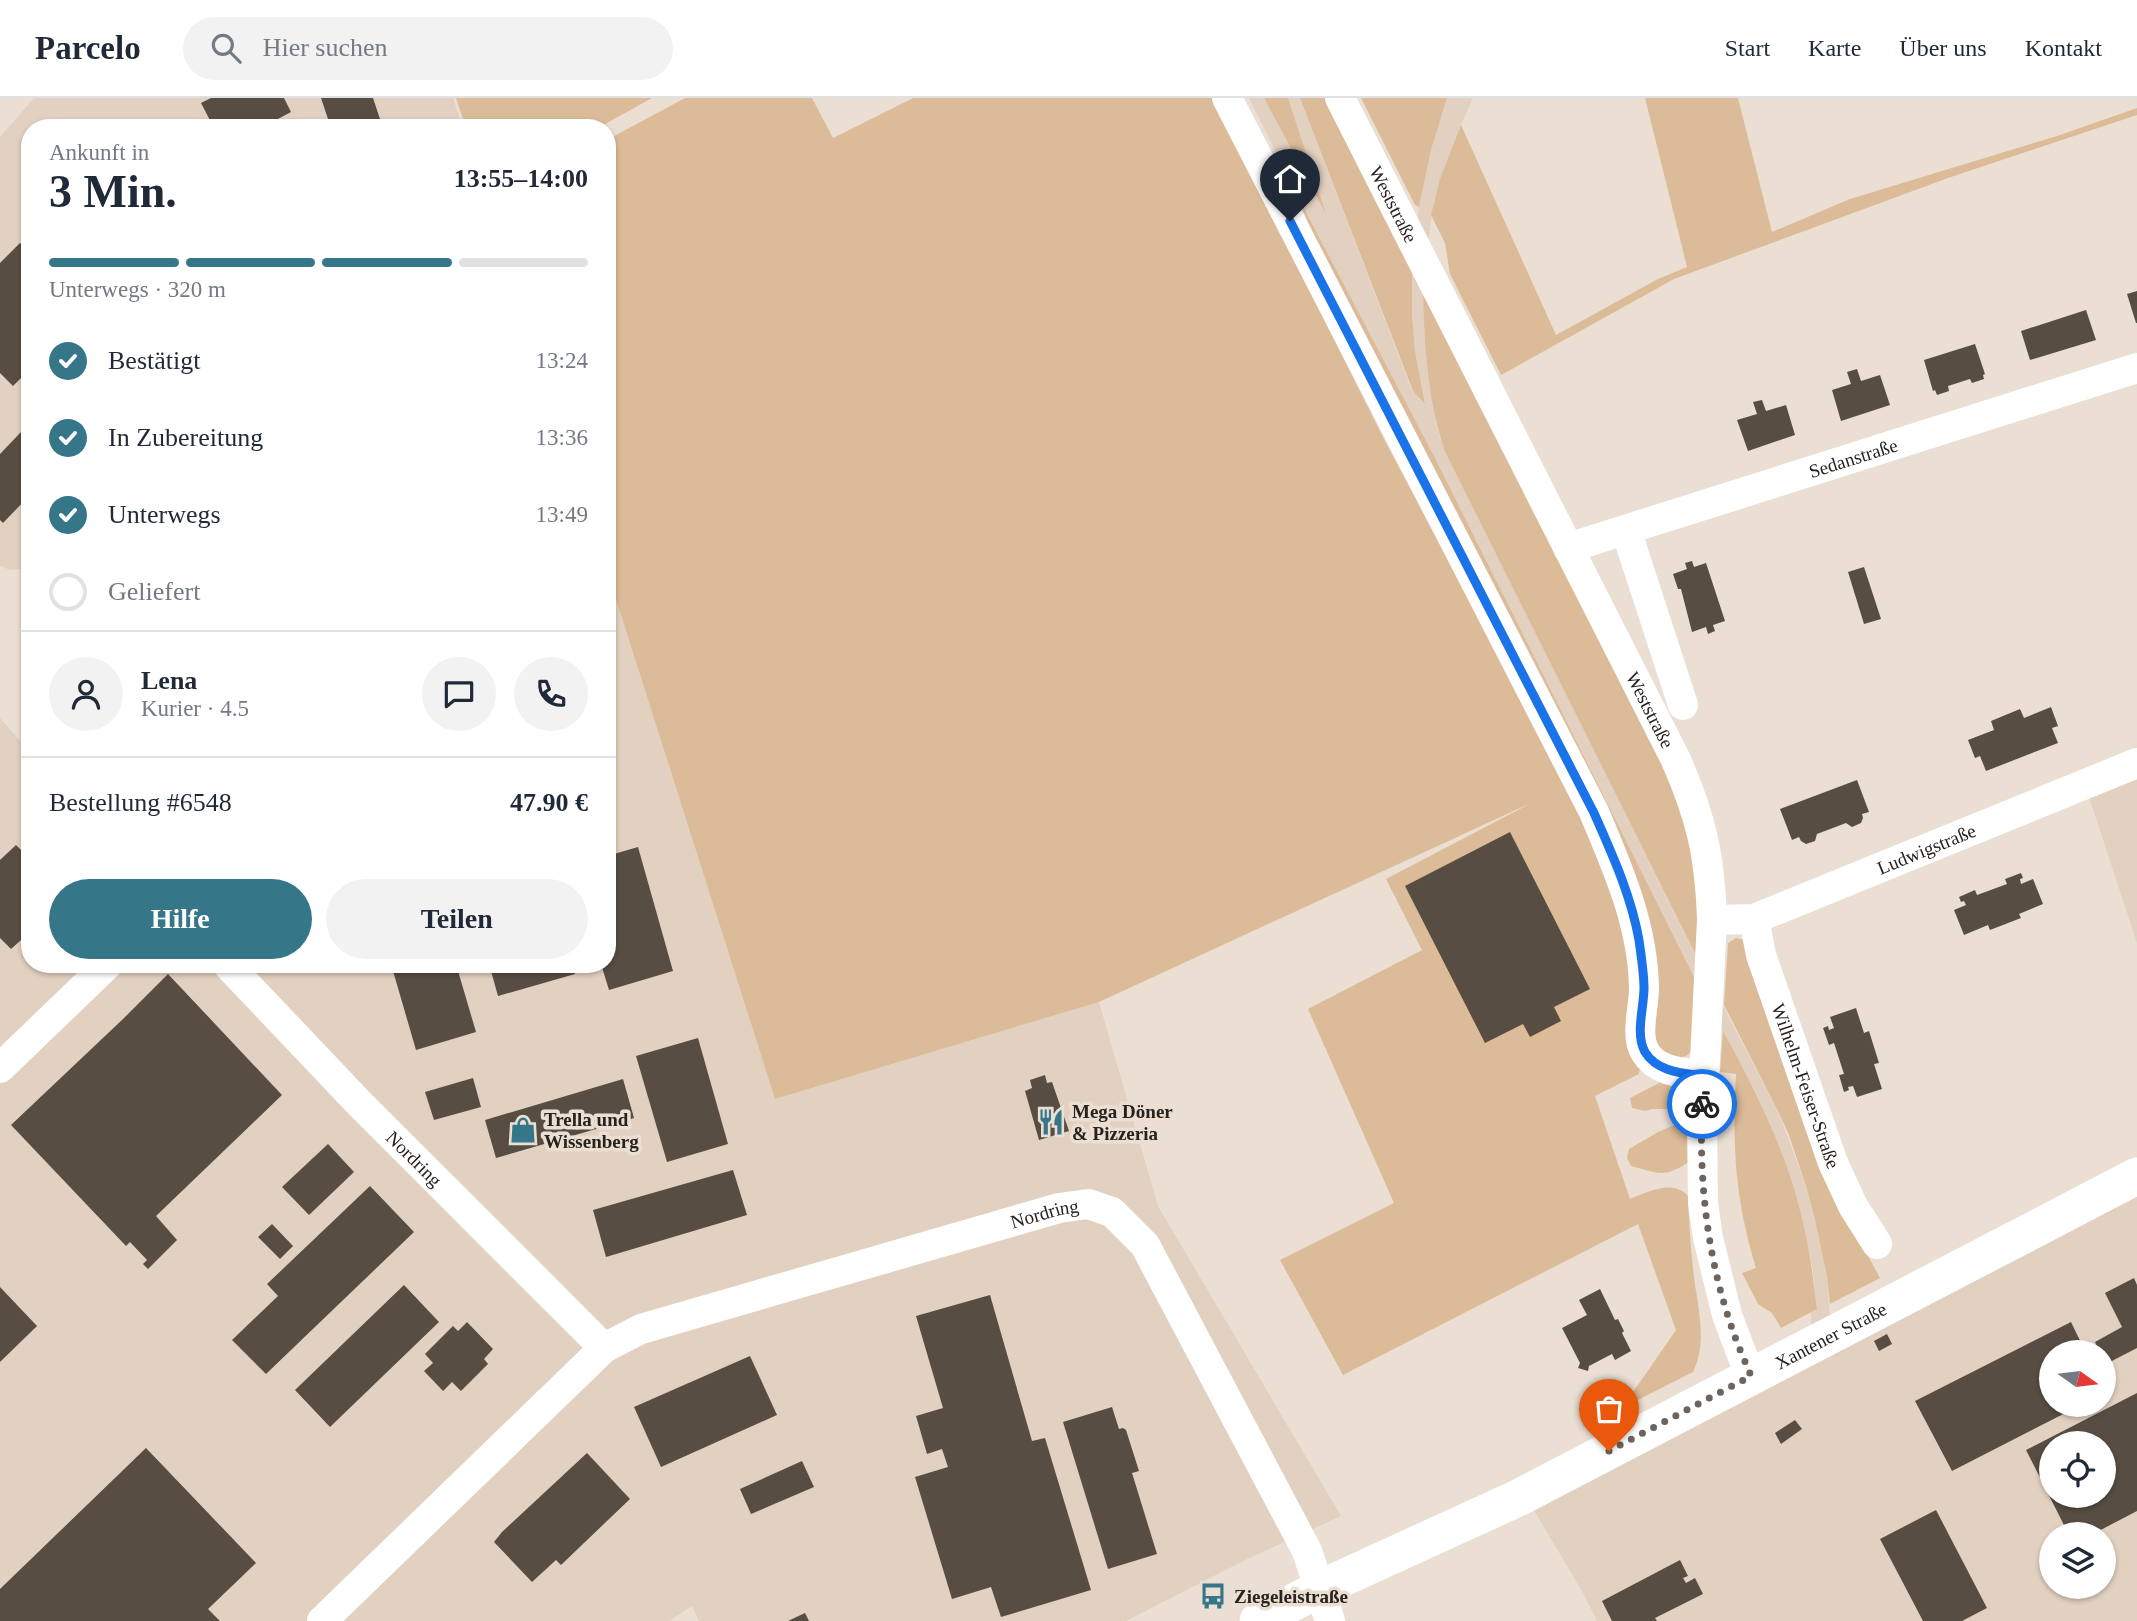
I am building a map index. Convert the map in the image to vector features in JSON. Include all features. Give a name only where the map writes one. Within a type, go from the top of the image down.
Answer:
[{"type":"main road","name":"Xantener Straße","points":[[1258,1621],[1325,1605],[1518,1498],[2137,1177]]},
{"type":"street","points":[[1227,98],[1594,813],[1633,909],[1644,988],[1640,1040],[1644,1051],[1661,1067],[1703,1076]]},
{"type":"street","name":"Weststraße","points":[[1340,98],[1688,788],[1706,847],[1711,888],[1712,919],[1703,1076],[1703,1203],[1727,1315],[1751,1376]]},
{"type":"street","name":"Sedanstraße","points":[[1568,548],[2137,369]]},
{"type":"street","points":[[1626,530],[1683,705]]},
{"type":"street","name":"Ludwigstraße","points":[[1712,919],[1754,919],[2137,764]]},
{"type":"street","name":"Wilhelm-Feiser-Straße","points":[[1754,919],[1761,955],[1833,1163],[1853,1206],[1877,1244]]},
{"type":"street","points":[[0,1068],[99,973]]},
{"type":"street","name":"Nordring","points":[[236,973],[368,1112],[604,1349]]},
{"type":"street","name":"Nordring","points":[[322,1621],[604,1349],[641,1329],[1059,1208],[1088,1204],[1112,1212],[1145,1245],[1307,1551],[1325,1605]]},
{"type":"shaded area","points":[[34,98],[453,98],[460,119],[21,119],[21,569],[10,570],[0,566],[0,137]]},
{"type":"shaded area","points":[[456,98],[652,98],[614,119],[463,119]]},
{"type":"shaded area","points":[[685,98],[812,98],[833,138],[913,98],[1213,98],[1387,445],[1485,629],[1622,899],[1640,1067],[1639,1074],[1595,1096],[1630,1199],[1660,1188],[1675,1188],[1688,1196],[1701,1334],[1698,1359],[1693,1372],[1622,1408],[1676,1330],[1638,1224],[1343,1375],[1280,1260],[1394,1203],[1308,1009],[1422,950],[1386,879],[1533,802],[1099,1002],[775,1099],[616,599],[616,135]]},
{"type":"shaded area","points":[[1249,98],[1264,98],[1324,209],[1288,98],[1300,98],[1412,391],[1425,402],[1415,351],[1412,315],[1412,266],[1419,207],[1431,150],[1447,98],[1473,98],[1434,201],[1426,256],[1424,327],[1428,378],[1437,428],[1445,452],[1698,959],[1778,1111],[1807,1189],[1815,1220],[1827,1276],[1832,1351],[2137,1195],[2137,1621],[1597,1621],[1532,1507],[1813,1362],[1811,1312],[1817,1309],[1813,1271],[1801,1214],[1783,1157],[1758,1097],[1698,985],[1435,458]]},
{"type":"shaded area","points":[[1264,98],[1288,98],[1326,214]]},
{"type":"shaded area","points":[[1300,98],[1328,98],[1412,266],[1415,351],[1425,404],[1413,391]]},
{"type":"shaded area","points":[[1361,98],[1447,98],[1431,150],[1419,207],[1415,205]]},
{"type":"shaded area","points":[[1645,98],[1738,98],[1772,232],[1850,199],[2057,136],[2137,108],[2137,115],[1948,178],[1674,279],[1501,375],[1450,274],[1445,243],[1431,215],[1440,179],[1461,125],[1556,335],[1658,279],[1687,267]]},
{"type":"shaded area","points":[[1298,197],[1435,458],[1698,985],[1691,1052],[1686,1056],[1676,1059],[1662,1052],[1653,1035],[1654,965],[1314,238]]},
{"type":"shaded area","points":[[1423,288],[1673,774],[1696,845],[1698,959],[1445,452],[1434,412],[1428,371]]},
{"type":"shaded area","points":[[616,599],[775,1099],[1099,1002],[1158,1206],[1341,1516],[1247,1559],[1126,1621],[699,1621],[692,1606],[669,1621],[0,1621],[0,718],[21,742],[21,973],[616,973]]},
{"type":"shaded area","points":[[2137,763],[2137,943],[2085,785]]},
{"type":"shaded area","points":[[1736,938],[1745,940],[1830,1185],[1880,1278],[1830,1304],[1815,1220],[1789,1135],[1724,1005],[1728,943]]},
{"type":"shaded area","points":[[1723,1031],[1758,1097],[1778,1143],[1806,1237],[1817,1309],[1781,1328],[1772,1313],[1758,1304],[1742,1273],[1756,1268],[1739,1195],[1734,1125],[1736,1074],[1720,1072]]},
{"type":"shaded area","points":[[1663,1081],[1674,1082],[1687,1093],[1685,1105],[1681,1109],[1645,1111],[1632,1108],[1630,1098]]},
{"type":"shaded area","points":[[1677,1124],[1683,1124],[1691,1135],[1689,1162],[1666,1173],[1631,1166],[1627,1158],[1629,1149]]},
{"type":"building","points":[[211,98],[284,98],[291,112],[278,119],[209,119],[201,103]]},
{"type":"building","points":[[321,98],[373,98],[380,119],[328,119]]},
{"type":"building","points":[[21,244],[21,378],[13,386],[0,373],[0,263]]},
{"type":"building","points":[[2137,291],[2137,323],[2136,323],[2127,294]]},
{"type":"building","points":[[2086,310],[2096,340],[2030,360],[2021,331]]},
{"type":"building","points":[[1975,344],[1985,374],[1984,379],[1972,383],[1970,379],[1948,386],[1949,391],[1937,395],[1935,390],[1933,391],[1924,360]]},
{"type":"building","points":[[1857,369],[1861,381],[1880,375],[1890,405],[1841,421],[1832,390],[1851,384],[1847,372]]},
{"type":"building","points":[[1762,400],[1766,411],[1786,405],[1795,435],[1748,451],[1737,420],[1757,414],[1753,402]]},
{"type":"building","points":[[21,432],[21,504],[3,523],[0,520],[0,454]]},
{"type":"building","points":[[1692,561],[1694,567],[1706,563],[1725,621],[1713,625],[1715,631],[1708,634],[1706,627],[1692,632],[1681,589],[1678,589],[1673,574],[1687,569],[1685,563]]},
{"type":"building","points":[[1864,567],[1881,619],[1864,624],[1848,572]]},
{"type":"building","points":[[2051,707],[2058,726],[2052,728],[2058,743],[1986,771],[1980,756],[1975,758],[1968,740],[1994,730],[1991,721],[2020,709],[2024,718]]},
{"type":"building","points":[[1857,780],[1869,812],[1862,814],[1861,823],[1852,827],[1846,823],[1817,834],[1815,841],[1806,844],[1799,837],[1792,840],[1780,809]]},
{"type":"building","points":[[1510,832],[1590,989],[1554,1007],[1561,1021],[1530,1037],[1523,1024],[1485,1043],[1405,886]]},
{"type":"building","points":[[16,845],[21,850],[21,940],[11,949],[0,938],[0,860]]},
{"type":"building","points":[[638,847],[673,971],[609,990],[604,973],[616,973],[616,853]]},
{"type":"building","points":[[2021,873],[2021,884],[2033,879],[2043,904],[2019,914],[2021,918],[1990,930],[1988,925],[1964,935],[1954,910],[1966,905],[1959,897],[1975,890],[1977,895],[2007,884],[2005,879]]},
{"type":"building","points":[[394,973],[459,973],[476,1032],[416,1050]]},
{"type":"building","points":[[492,973],[575,974],[498,996]]},
{"type":"building","points":[[168,974],[282,1095],[156,1216],[177,1240],[148,1269],[143,1264],[147,1260],[130,1242],[126,1246],[11,1125]]},
{"type":"building","points":[[1856,1008],[1864,1033],[1869,1031],[1879,1063],[1874,1064],[1882,1089],[1857,1097],[1853,1086],[1844,1092],[1839,1075],[1844,1074],[1834,1043],[1829,1045],[1823,1028],[1834,1028],[1830,1017]]},
{"type":"building","points":[[698,1038],[728,1144],[667,1162],[636,1056]]},
{"type":"building","points":[[1045,1075],[1047,1083],[1052,1082],[1069,1131],[1039,1140],[1025,1091],[1032,1088],[1030,1080]]},
{"type":"building","points":[[473,1078],[481,1107],[434,1120],[425,1092]]},
{"type":"building","points":[[623,1079],[634,1118],[496,1158],[485,1120]]},
{"type":"building","points":[[328,1144],[354,1172],[309,1215],[282,1187]]},
{"type":"building","points":[[733,1170],[747,1215],[606,1257],[593,1210]]},
{"type":"building","points":[[370,1186],[414,1232],[266,1374],[232,1340],[278,1296],[267,1284]]},
{"type":"building","points":[[272,1224],[293,1246],[280,1259],[258,1237]]},
{"type":"building","points":[[2134,1278],[2137,1285],[2137,1348],[2116,1359],[2116,1340],[2099,1340],[2122,1327],[2105,1293]]},
{"type":"building","points":[[404,1285],[439,1322],[330,1427],[295,1390]]},
{"type":"building","points":[[0,1287],[37,1326],[0,1362]]},
{"type":"building","points":[[1600,1289],[1615,1320],[1618,1319],[1624,1331],[1622,1333],[1631,1351],[1615,1360],[1612,1354],[1589,1366],[1588,1371],[1578,1368],[1580,1363],[1562,1328],[1587,1315],[1579,1300]]},
{"type":"building","points":[[990,1295],[1032,1441],[1045,1438],[1091,1590],[1001,1617],[991,1587],[952,1599],[915,1477],[948,1467],[942,1449],[927,1454],[916,1416],[943,1408],[916,1316]]},
{"type":"building","points":[[467,1322],[493,1349],[484,1359],[488,1364],[461,1391],[452,1382],[443,1391],[424,1371],[433,1363],[425,1354],[453,1326],[458,1331]]},
{"type":"building","points":[[2071,1322],[2080,1340],[2039,1340],[2039,1418],[2056,1418],[1952,1471],[1915,1401]]},
{"type":"building","points":[[1887,1334],[1892,1344],[1879,1351],[1874,1341]]},
{"type":"building","points":[[750,1356],[777,1415],[661,1467],[634,1407]]},
{"type":"building","points":[[2137,1393],[2137,1511],[2116,1522],[2062,1522],[2055,1508],[2116,1508],[2116,1431],[2063,1431],[2088,1418],[2116,1418],[2116,1404]]},
{"type":"building","points":[[1112,1407],[1119,1429],[1126,1430],[1139,1471],[1132,1473],[1157,1554],[1108,1569],[1063,1422]]},
{"type":"building","points":[[1795,1420],[1802,1429],[1781,1444],[1775,1433]]},
{"type":"building","points":[[2039,1443],[2039,1476],[2026,1450]]},
{"type":"building","points":[[146,1448],[256,1563],[208,1609],[220,1621],[0,1621],[0,1589]]},
{"type":"building","points":[[587,1453],[630,1499],[561,1565],[556,1560],[532,1582],[494,1542]]},
{"type":"building","points":[[802,1461],[814,1487],[751,1514],[740,1489]]},
{"type":"building","points":[[1936,1510],[1987,1608],[1962,1621],[1923,1621],[1880,1539]]},
{"type":"building","points":[[1680,1560],[1688,1576],[1683,1578],[1686,1583],[1695,1578],[1703,1594],[1655,1618],[1657,1621],[1612,1621],[1602,1601]]},
{"type":"building","points":[[805,1613],[809,1621],[788,1621]]},
{"type":"way so far","points":[[1609,1451],[1751,1376],[1727,1315],[1709,1237],[1703,1203],[1702,1104]]},
{"type":"place","name":"Mega Döner & Pizzeria","points":[[1051,1122]]},
{"type":"place","name":"Trella und Wissenberg","points":[[523,1130]]},
{"type":"place","name":"Ziegeleistraße","points":[[1213,1596]]},
{"type":"route","points":[[1290,221],[1594,813],[1623,880],[1633,909],[1639,943],[1644,988],[1640,1040],[1644,1051],[1661,1067],[1703,1076],[1702,1104]]}]
